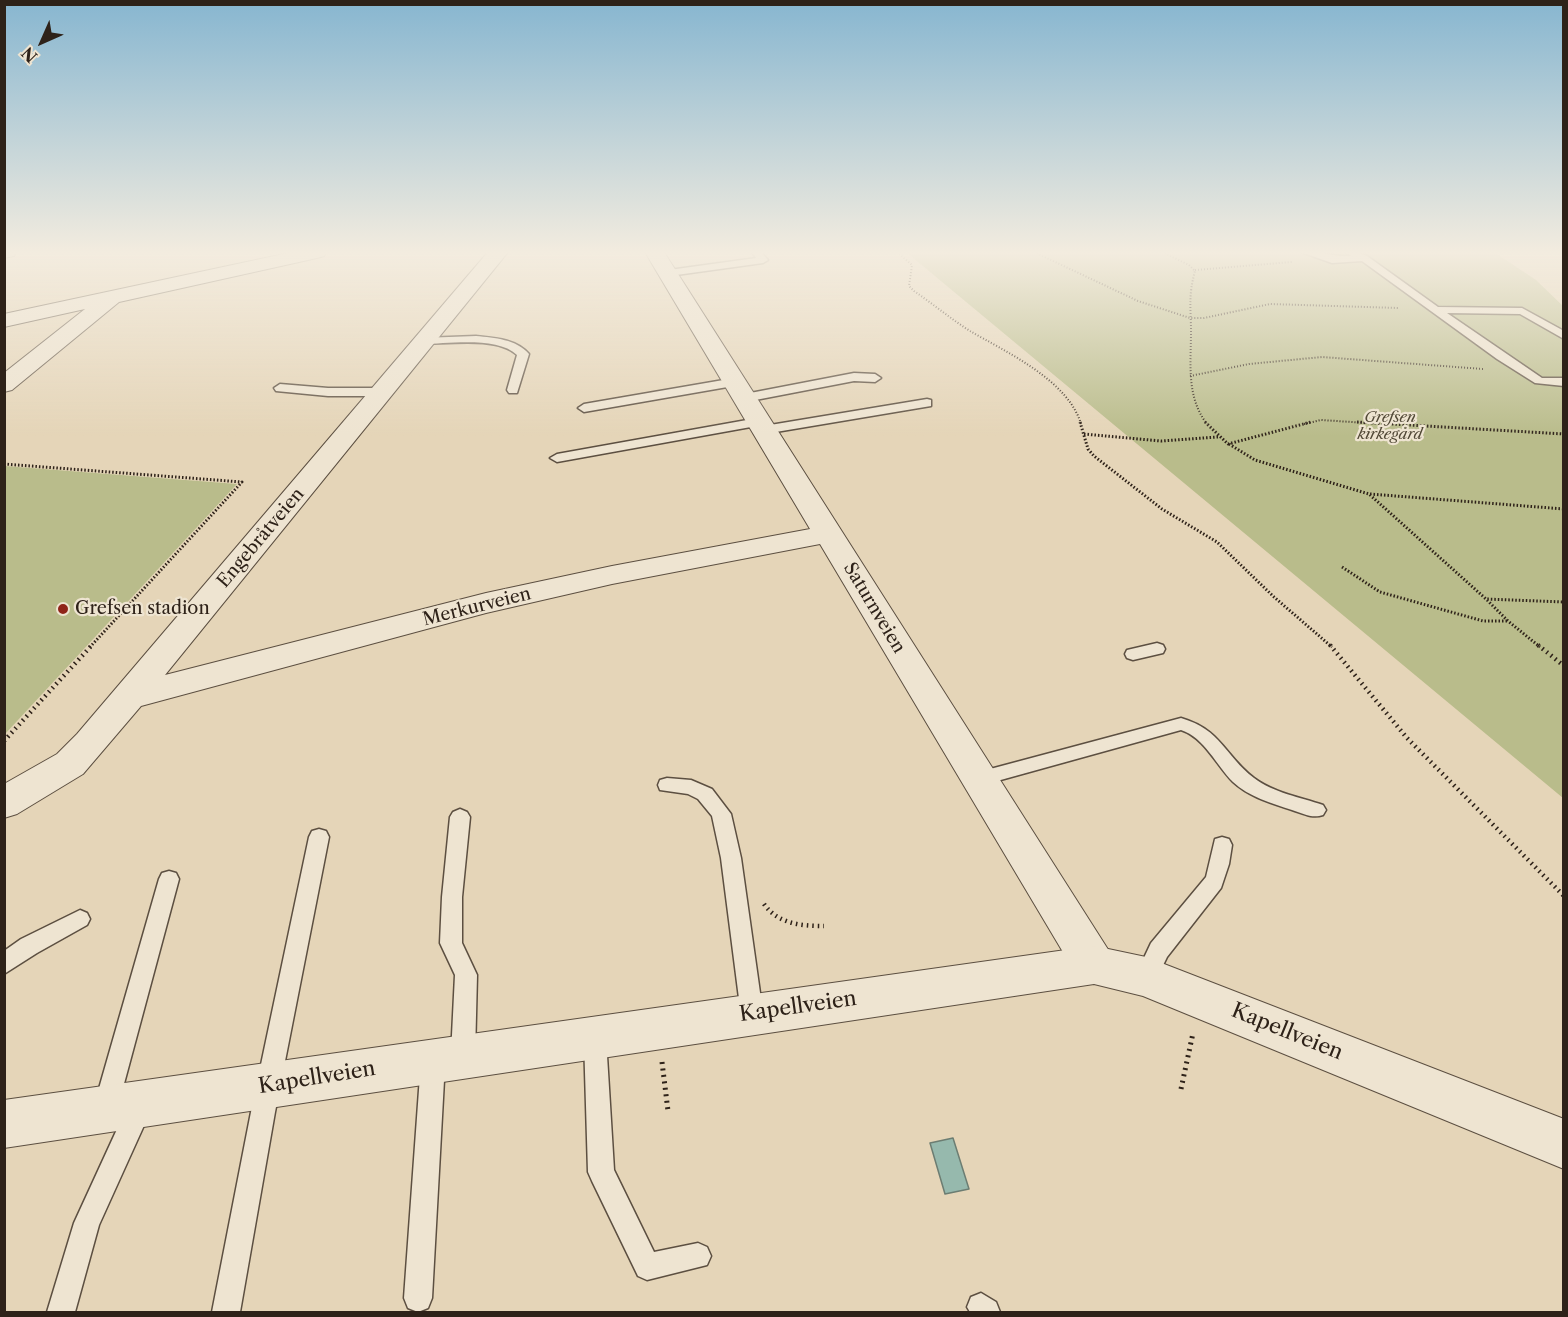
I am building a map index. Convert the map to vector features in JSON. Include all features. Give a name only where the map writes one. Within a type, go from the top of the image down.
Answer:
[{"type":"street","points":[[4,321],[39,313]]},
{"type":"street","points":[[4,385],[93,313]]},
{"type":"street","name":"Engebråtveien","points":[[4,803],[70,764],[131,696],[446,313]]},
{"type":"street","name":"Saturnveien","points":[[692,313],[738,381],[761,426],[826,524],[1094,965]]},
{"type":"street","name":"Merkurveien","points":[[131,696],[486,603],[624,573],[826,524]]},
{"type":"street","name":"Kapellveien","points":[[4,1124],[1094,965],[1146,977],[1563,1143]]},
{"type":"lane","points":[[1441,313],[1539,381],[1563,382]]},
{"type":"lane","points":[[1526,313],[1563,336]]},
{"type":"lane","points":[[422,341],[500,341],[517,348],[522,354],[513,390]]},
{"type":"lane","points":[[584,408],[738,381],[875,378]]},
{"type":"lane","points":[[280,388],[328,392],[381,392]]},
{"type":"lane","points":[[557,458],[927,403]]},
{"type":"lane","points":[[1132,654],[1157,650]]},
{"type":"lane","points":[[979,779],[1181,724],[1202,731],[1237,774],[1250,784],[1265,793],[1316,810]]},
{"type":"lane","points":[[667,784],[691,787],[705,795],[721,814],[731,858],[752,1014]]},
{"type":"lane","points":[[418,1298],[448,1058],[466,975],[452,944],[452,897],[460,817]]},
{"type":"lane","points":[[226,1312],[319,837]]},
{"type":"lane","points":[[1146,977],[1151,959],[1160,946],[1215,881],[1222,845]]},
{"type":"lane","points":[[61,1312],[123,1107],[169,879]]},
{"type":"lane","points":[[4,964],[29,946],[80,919]]},
{"type":"lane","points":[[595,1039],[601,1172],[647,1268],[698,1256]]},
{"type":"path","points":[[946,313],[1056,385],[1071,405],[1088,449],[1094,456],[1162,509],[1217,542],[1274,597],[1333,648],[1407,738],[1563,896]]},
{"type":"path","points":[[1176,313],[1190,318],[1225,313]]},
{"type":"path","points":[[1189,313],[1190,376],[1200,413],[1212,432],[1255,460],[1369,494],[1563,509]]},
{"type":"path","points":[[1190,376],[1249,364],[1322,357],[1479,369],[1539,381]]},
{"type":"path","points":[[1228,444],[1321,420],[1563,434]]},
{"type":"path","points":[[1084,434],[1161,441],[1219,437]]},
{"type":"path","points":[[4,464],[242,482],[4,741]]},
{"type":"path","points":[[1369,494],[1508,621],[1563,666]]},
{"type":"path","points":[[1342,567],[1380,591],[1483,621],[1508,621]]},
{"type":"path","points":[[1486,599],[1563,602]]},
{"type":"path","points":[[763,900],[770,912],[794,925],[824,926]]},
{"type":"path","points":[[1181,1089],[1195,1021]]},
{"type":"path","points":[[662,1052],[668,1111]]},
{"type":"green space","name":"Grefsen kirkegård","points":[[980,313],[1563,313],[1563,798]]},
{"type":"green space","name":"Grefsen stadion","points":[[4,466],[237,484],[5,734]]},
{"type":"water","points":[[953,1138],[969,1189],[945,1194],[930,1143]]},
{"type":"place","name":"Grefsen stadion","points":[[63,609]]}]
